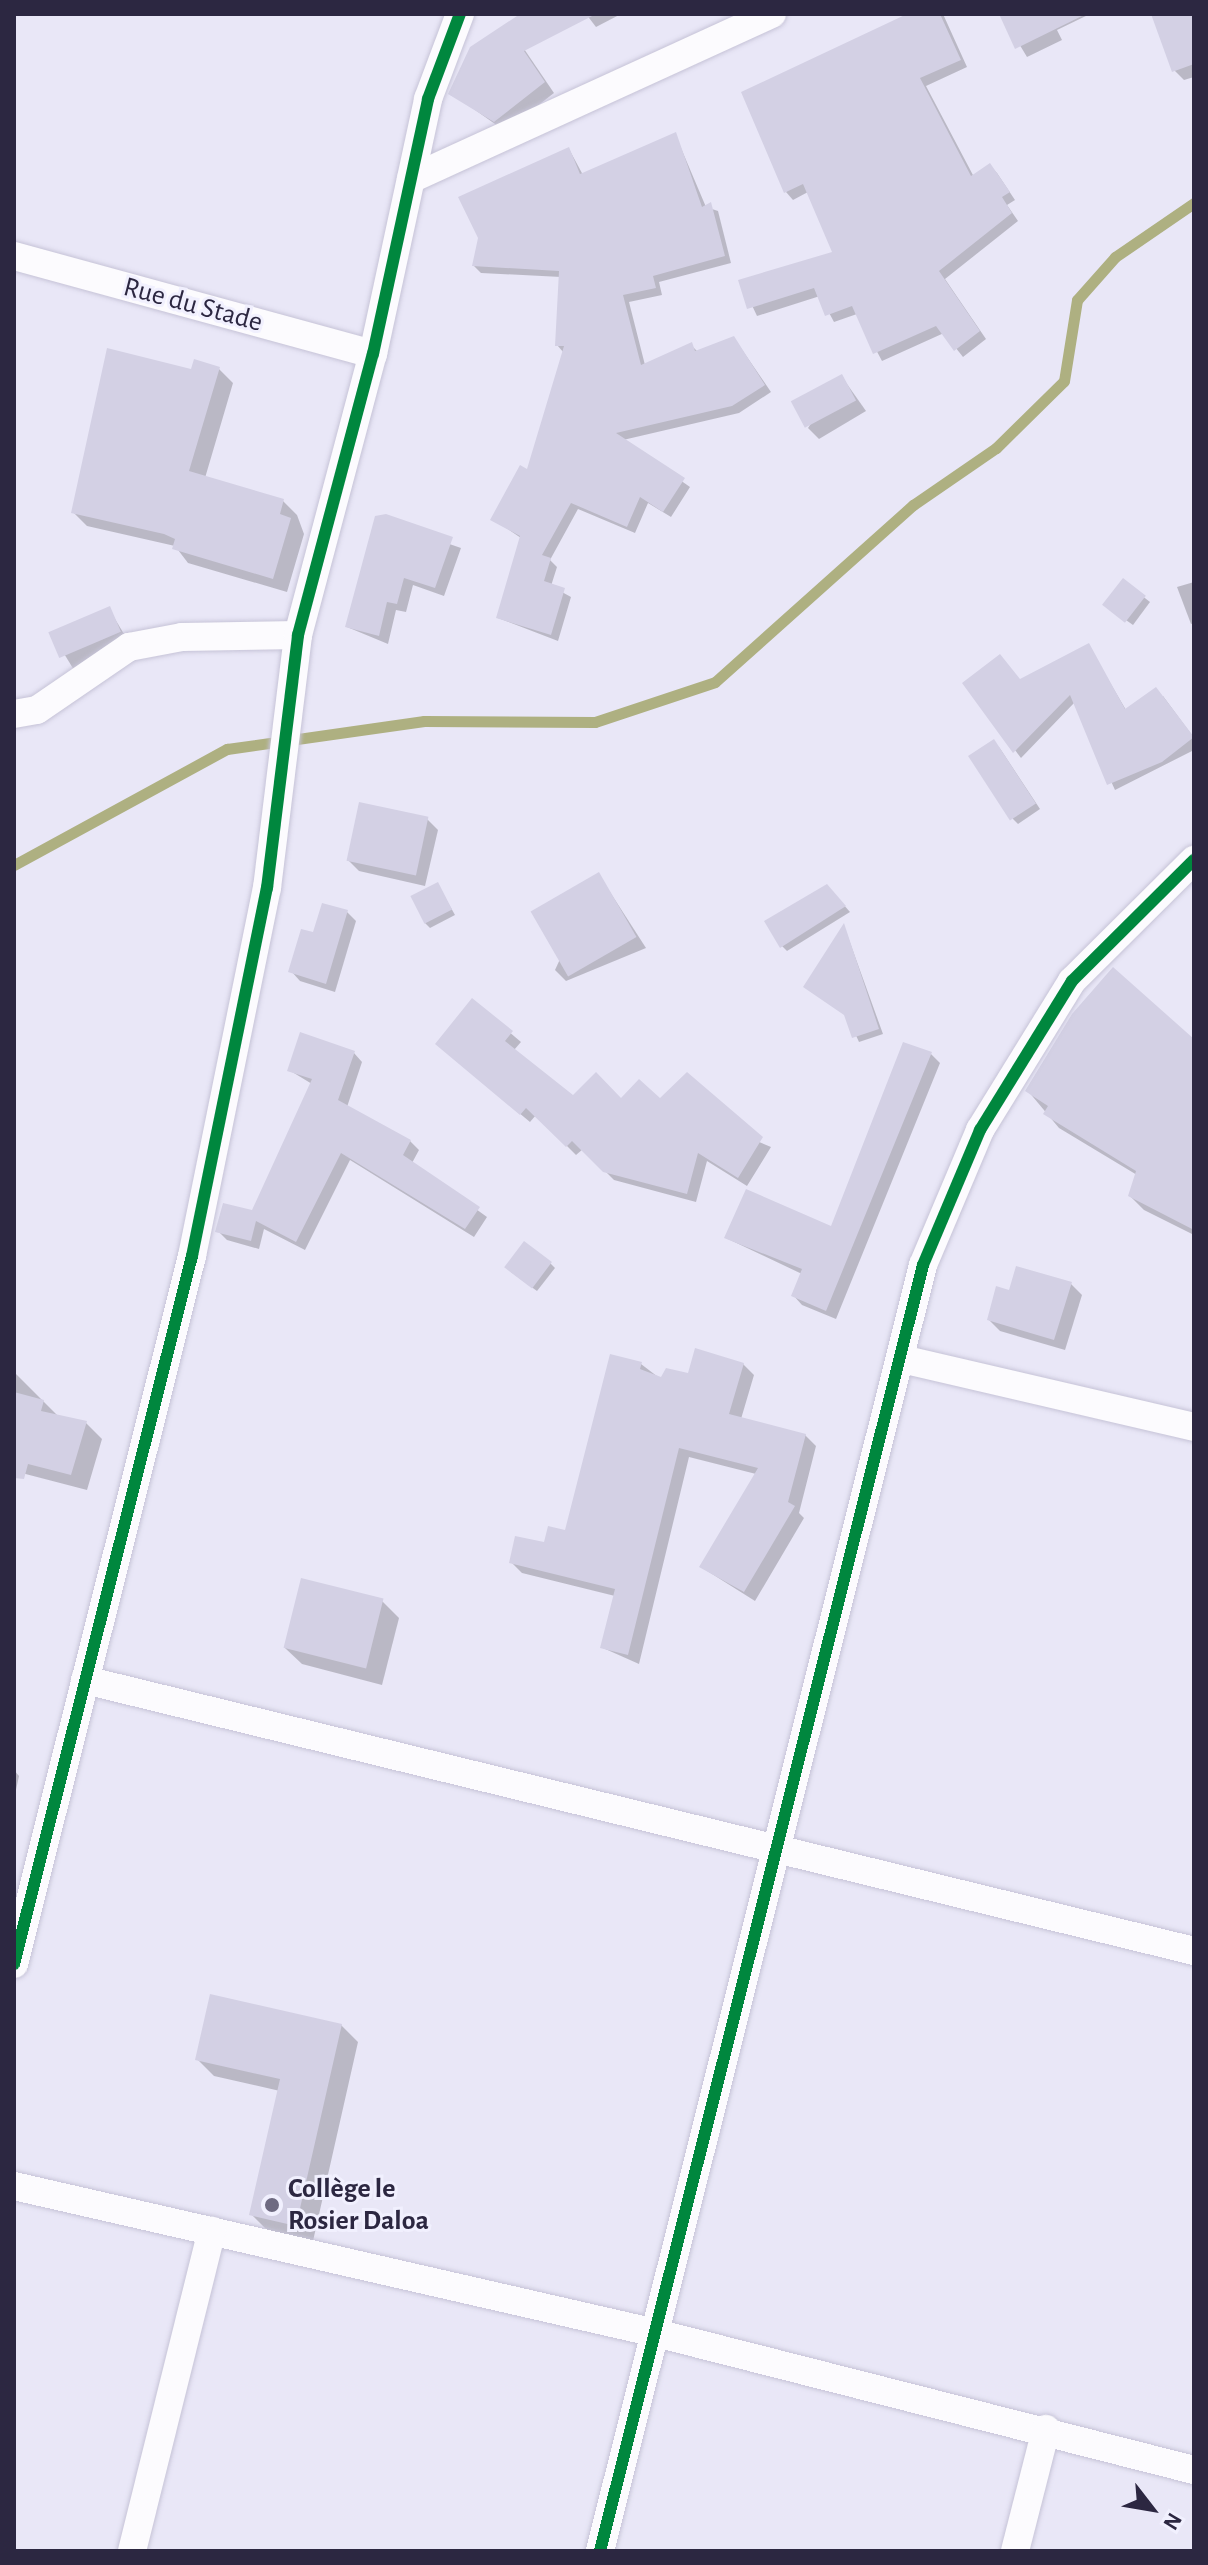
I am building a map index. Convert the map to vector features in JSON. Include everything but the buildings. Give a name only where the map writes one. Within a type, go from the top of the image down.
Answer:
[{"type":"street","points":[[14,1964],[192,1256],[267,888],[298,635],[373,354],[428,99],[460,14]]},
{"type":"street","points":[[411,179],[772,14]]},
{"type":"street","name":"Rue du Stade","points":[[14,256],[373,354]]},
{"type":"street","points":[[14,714],[37,710],[129,647],[182,637],[298,635]]},
{"type":"street","points":[[600,2551],[779,1849],[923,1265],[980,1130],[1072,981],[1194,860]]},
{"type":"street","points":[[902,1359],[1194,1427]]},
{"type":"street","points":[[85,1680],[1194,1951]]},
{"type":"street","points":[[14,2186],[656,2333],[1046,2429],[1194,2470]]},
{"type":"street","points":[[132,2551],[212,2231]]},
{"type":"street","points":[[1015,2551],[1046,2429]]},
{"type":"waterway","points":[[14,865],[227,749],[424,721],[595,722],[715,682],[913,505],[996,448],[1064,381],[1077,300],[1115,257],[1194,203]]},
{"type":"cycle path","points":[[14,1964],[192,1256],[267,888],[298,635],[373,354],[428,99],[460,14]]},
{"type":"cycle path","points":[[600,2551],[923,1265],[980,1130],[1072,981],[1194,860]]},
{"type":"place","name":"Collège le Rosier Daloa","points":[[272,2205]]}]
